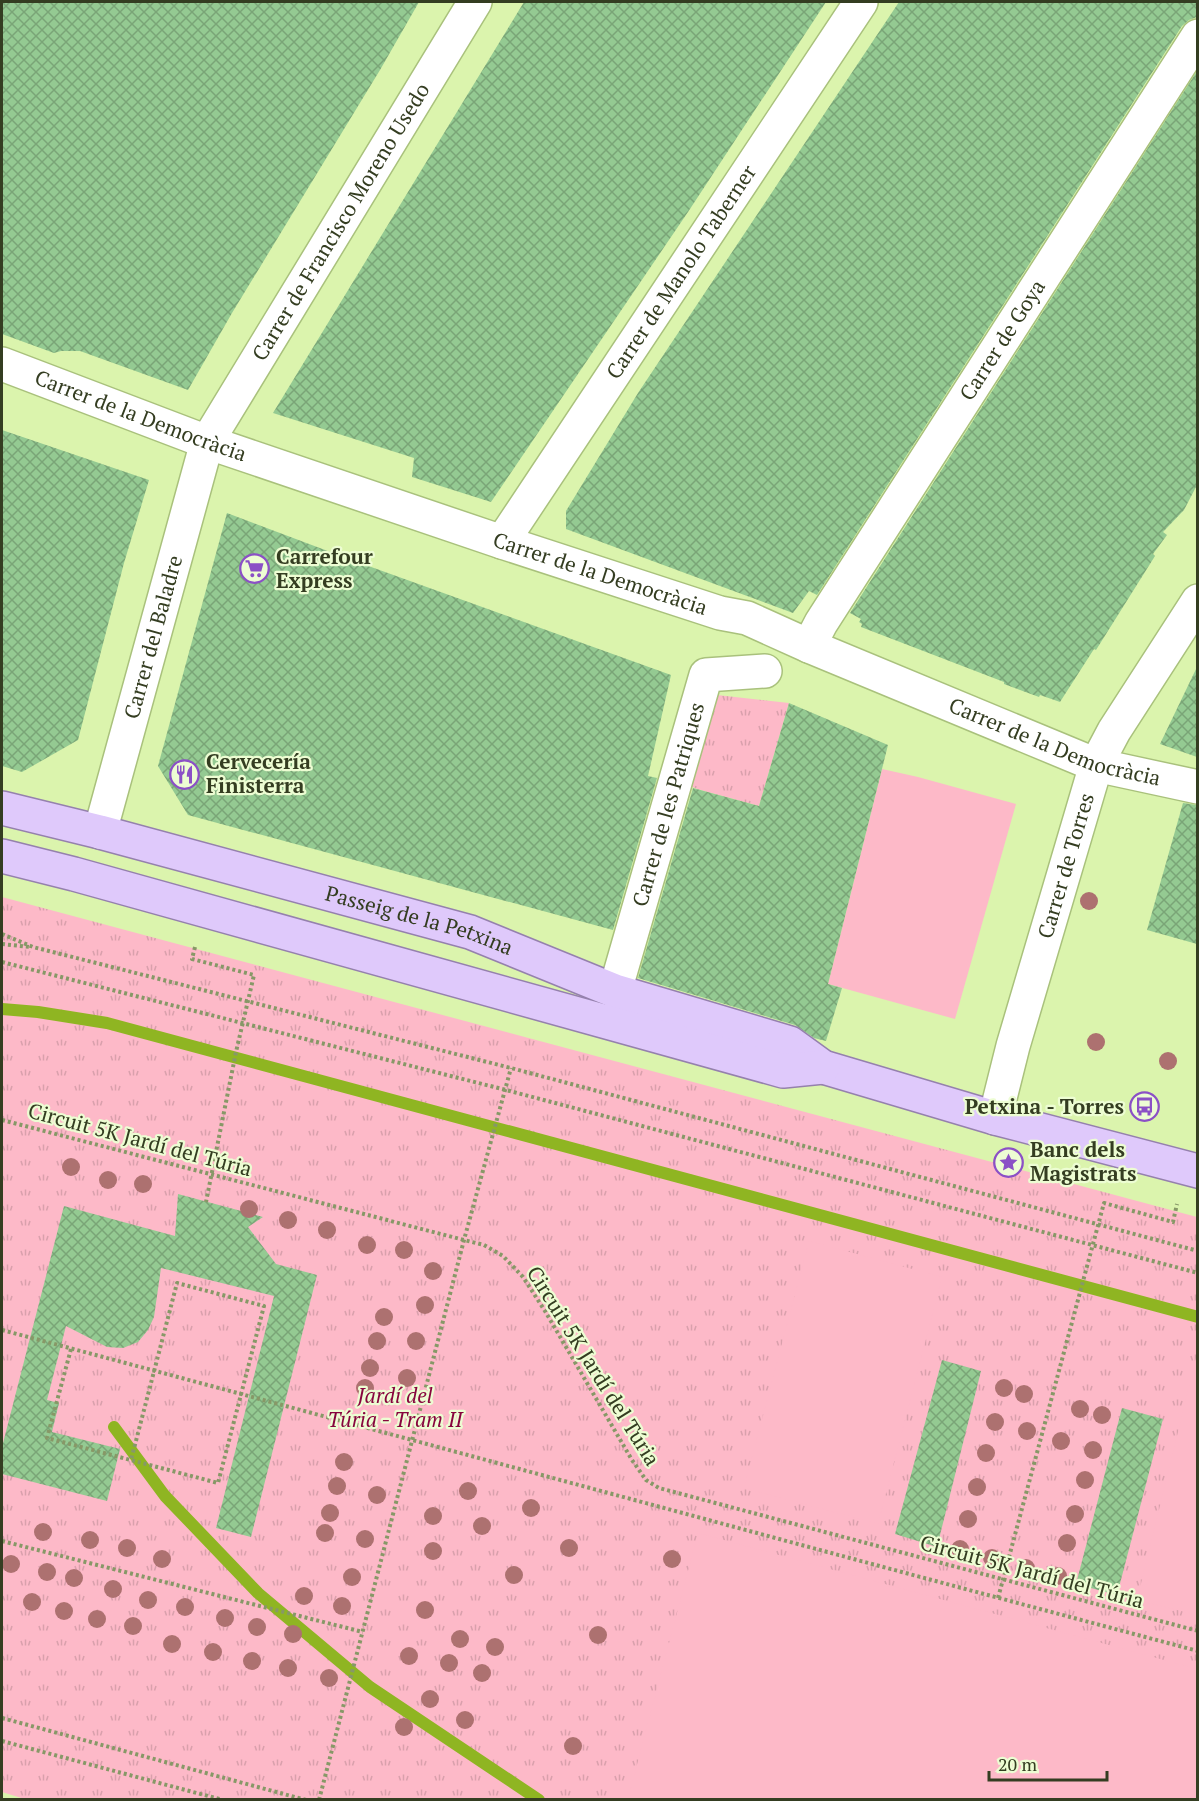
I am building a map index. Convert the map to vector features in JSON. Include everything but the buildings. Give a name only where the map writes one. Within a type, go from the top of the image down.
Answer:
[{"type":"main road","name":"Passeig de la Petxina","points":[[2,808],[100,832],[470,932],[615,992],[790,1042],[823,1067],[995,1118],[1197,1172]]},
{"type":"main road","name":"Passeig de la Petxina","points":[[2,855],[783,1071],[823,1067]]},
{"type":"street","name":"Carrer de Francisco Moreno Usedo","points":[[207,442],[475,2]]},
{"type":"street","name":"Carrer de Manolo Taberner","points":[[502,542],[861,2]]},
{"type":"street","name":"Carrer de Goya","points":[[809,646],[821,623],[1197,36]]},
{"type":"street","name":"Carrer de la Democràcia","points":[[2,364],[207,442],[502,542],[720,613],[747,618],[1096,765],[1197,788]]},
{"type":"street","name":"Carrer del Baladre","points":[[100,832],[207,442]]},
{"type":"street","name":"Carrer de Torres","points":[[995,1118],[1013,1046],[1096,765],[1114,732],[1197,601]]},
{"type":"street","name":"Carrer de les Patriques","points":[[615,992],[706,675],[765,672]]},
{"type":"path","points":[[2,934],[33,947],[511,1068],[1197,1251]]},
{"type":"path","points":[[197,942],[192,959],[254,975],[242,1023],[206,1202]]},
{"type":"path","points":[[2,944],[33,947]]},
{"type":"path","points":[[3,960],[1197,1273]]},
{"type":"path","points":[[319,1800],[464,1240],[511,1068]]},
{"type":"path","name":"Circuit 5K Jardí del Túria","points":[[2,1120],[484,1245],[503,1256],[523,1277],[632,1460],[646,1480],[659,1488],[1197,1631]]},
{"type":"path","points":[[998,1598],[1104,1203],[1173,1222],[1177,1204]]},
{"type":"path","points":[[71,1349],[47,1438],[218,1483],[264,1306],[177,1283],[131,1460]]},
{"type":"path","points":[[2,1330],[1197,1651]]},
{"type":"path","points":[[2,1540],[363,1632]]},
{"type":"path","points":[[2,1718],[306,1800]]},
{"type":"path","points":[[2,1741],[223,1800]]},
{"type":"green space","points":[[708,694],[789,703],[759,806],[686,784]]},
{"type":"green space","points":[[882,769],[1016,804],[955,1019],[828,984]]},
{"type":"green space","name":"Jardí del Túria - Tram II","points":[[2,897],[1197,1217],[1197,1799],[28,1800],[2,1792]]},
{"type":"green space","points":[[809,1241],[942,1277],[878,1524],[744,1488]]},
{"type":"green space","points":[[1197,1354],[1198,1615],[1137,1600]]},
{"type":"green space","points":[[698,1533],[1197,1669],[1197,1799],[628,1799]]},
{"type":"waterway","points":[[2,1009],[107,1023],[1198,1317]]},
{"type":"waterway","points":[[114,1427],[165,1496],[258,1593],[370,1687],[539,1800]]},
{"type":"place","name":"Carrefour Express","points":[[255,569]]},
{"type":"place","name":"Cervecería Finisterra","points":[[185,774]]},
{"type":"place","name":"Petxina - Torres","points":[[1145,1107]]},
{"type":"place","name":"Banc dels Magistrats","points":[[1009,1162]]}]
